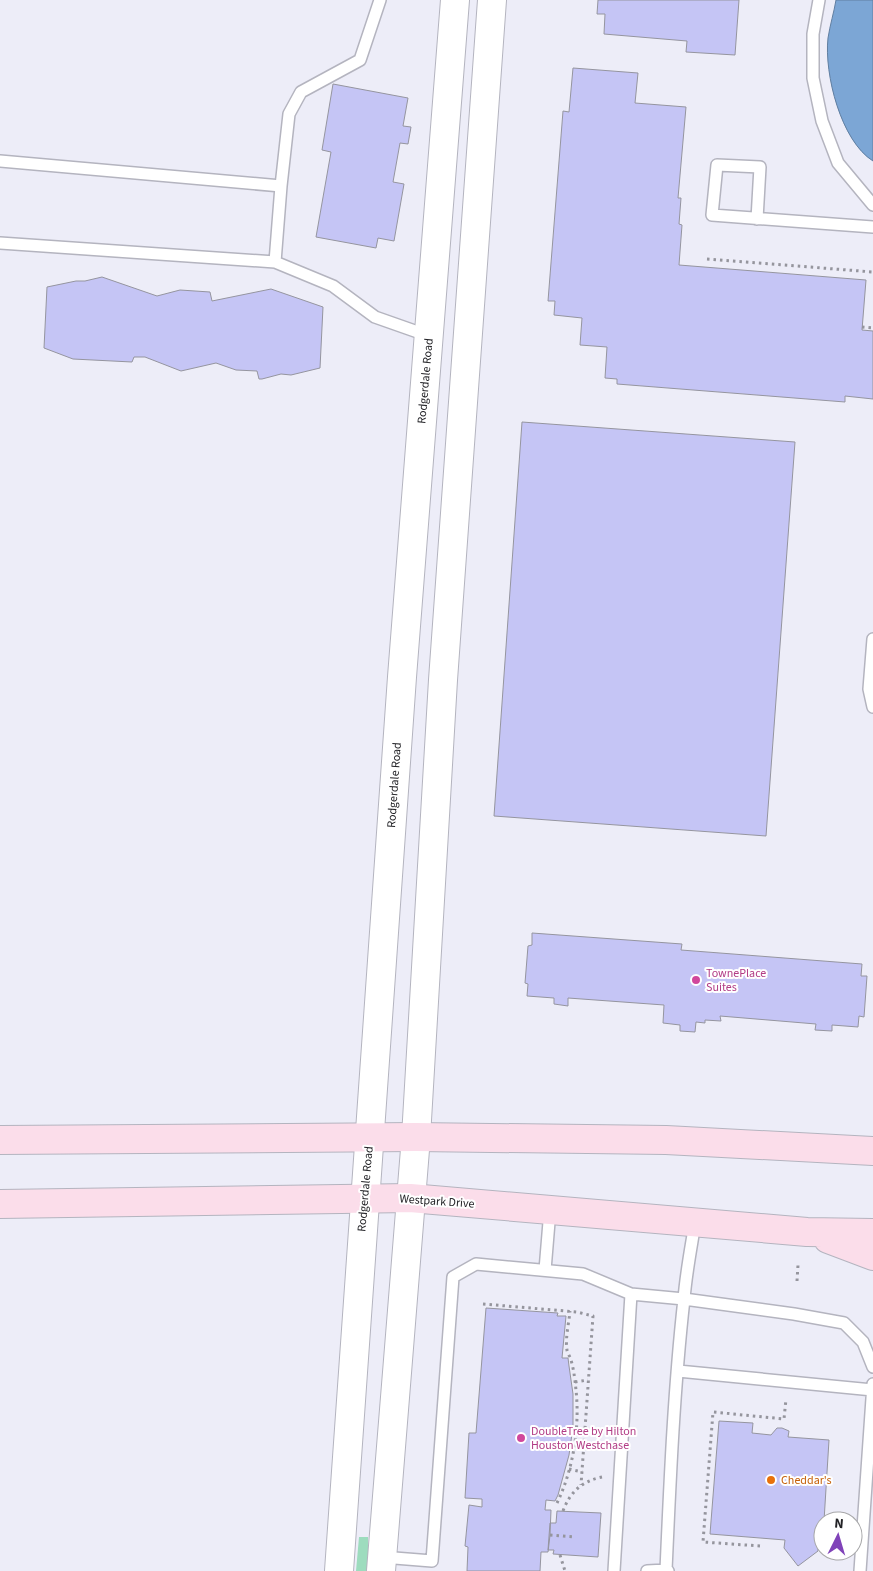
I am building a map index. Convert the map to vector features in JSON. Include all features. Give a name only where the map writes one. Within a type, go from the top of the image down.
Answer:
[{"type":"main road","points":[[0,1140],[369,1137],[666,1140],[873,1151]]},
{"type":"main road","name":"Westpark Drive","points":[[0,1204],[410,1198],[807,1232],[873,1232]]},
{"type":"main road","points":[[807,1232],[873,1256]]},
{"type":"street","name":"Rodgerdale Road","points":[[338,1571],[402,677],[456,0]]},
{"type":"street","points":[[381,1564],[416,1137],[443,680],[492,0]]},
{"type":"street","points":[[429,336],[468,339]]},
{"type":"street","points":[[402,677],[443,680]]},
{"type":"lane","points":[[276,262],[289,114],[301,92],[360,60],[380,0]]},
{"type":"lane","points":[[819,0],[813,34],[813,78],[822,121],[838,163],[873,205]]},
{"type":"lane","points":[[0,160],[282,186]]},
{"type":"lane","points":[[757,219],[760,167],[716,165],[712,215],[757,219],[873,227]]},
{"type":"lane","points":[[0,243],[276,262],[332,286],[375,317],[429,336]]},
{"type":"lane","points":[[873,639],[869,689],[873,707]]},
{"type":"lane","points":[[545,1270],[550,1209]]},
{"type":"lane","points":[[647,1571],[667,1570],[678,1372],[684,1298],[695,1222]]},
{"type":"lane","points":[[381,1564],[432,1566],[453,1277],[476,1264],[583,1274],[631,1294],[684,1298],[844,1323],[862,1342],[873,1368]]},
{"type":"lane","points":[[614,1571],[631,1294]]},
{"type":"lane","points":[[678,1372],[873,1390]]},
{"type":"lane","points":[[860,1571],[873,1384]]},
{"type":"path","points":[[707,259],[873,272]]},
{"type":"path","points":[[862,327],[873,328]]},
{"type":"path","points":[[797,1281],[798,1265]]},
{"type":"path","points":[[483,1304],[570,1311],[593,1316],[581,1485]]},
{"type":"path","points":[[557,1503],[569,1469],[575,1441],[577,1412],[571,1358],[566,1350],[570,1311]]},
{"type":"path","points":[[575,1382],[588,1380]]},
{"type":"path","points":[[760,1546],[703,1542],[713,1412],[784,1419],[786,1398]]},
{"type":"path","points":[[575,1441],[585,1444]]},
{"type":"path","points":[[569,1469],[582,1472]]},
{"type":"path","points":[[563,1511],[572,1493],[581,1485],[590,1480],[620,1477]]},
{"type":"path","points":[[550,1535],[575,1537]]},
{"type":"path","points":[[560,1555],[565,1571]]},
{"type":"green space","points":[[359,1537],[368,1537],[369,1571],[356,1571]]},
{"type":"water","points":[[836,0],[873,0],[873,161],[852,138],[844,123],[832,87],[827,53],[828,38]]},
{"type":"building","points":[[598,0],[739,0],[735,55],[686,52],[687,41],[604,34],[605,14],[597,14]]},
{"type":"building","points":[[573,68],[638,73],[635,103],[686,107],[678,198],[681,198],[679,224],[682,225],[679,265],[866,280],[862,330],[873,331],[873,399],[845,396],[845,402],[617,384],[617,379],[605,378],[607,347],[580,345],[582,318],[554,315],[555,301],[548,301],[563,111],[569,112]]},
{"type":"building","points":[[333,84],[408,98],[403,126],[411,127],[408,144],[400,143],[393,182],[404,184],[394,241],[378,238],[376,248],[316,237],[331,152],[322,150]]},
{"type":"building","points":[[102,277],[157,296],[180,290],[210,292],[212,301],[271,289],[323,307],[320,368],[291,375],[281,374],[259,379],[257,371],[236,370],[216,363],[181,371],[145,357],[134,357],[132,362],[73,359],[44,348],[47,287]]},
{"type":"building","points":[[522,422],[795,442],[766,836],[494,816]]},
{"type":"building","name":"TownePlace Suites","points":[[532,933],[682,944],[681,950],[862,964],[861,976],[867,976],[864,1017],[859,1016],[858,1027],[832,1025],[832,1031],[815,1030],[816,1024],[720,1016],[721,1021],[705,1020],[705,1023],[696,1022],[695,1032],[680,1031],[680,1025],[663,1023],[664,1005],[568,998],[568,1006],[554,1004],[554,998],[527,996],[528,984],[525,983],[528,946],[532,945]]},
{"type":"building","name":"DoubleTree by Hilton Houston Westchase","points":[[486,1308],[558,1313],[557,1316],[566,1316],[562,1358],[568,1358],[573,1394],[573,1427],[569,1455],[558,1495],[555,1501],[546,1500],[545,1510],[551,1510],[550,1535],[548,1552],[541,1552],[540,1571],[467,1571],[468,1547],[465,1546],[469,1505],[482,1507],[482,1499],[465,1498],[469,1433],[476,1433]]},
{"type":"building","name":"Cheddar's","points":[[719,1421],[753,1423],[752,1433],[771,1435],[777,1428],[782,1428],[789,1431],[788,1437],[829,1440],[825,1511],[813,1511],[813,1555],[798,1566],[784,1548],[785,1540],[710,1534]]},
{"type":"building","points":[[557,1511],[601,1513],[598,1557],[553,1554],[554,1550],[548,1550],[550,1523],[556,1523]]},
{"type":"place","name":"TownePlace Suites","points":[[696,980]]},
{"type":"place","name":"DoubleTree by Hilton Houston Westchase","points":[[521,1438]]},
{"type":"place","name":"Cheddar's","points":[[771,1480]]}]
